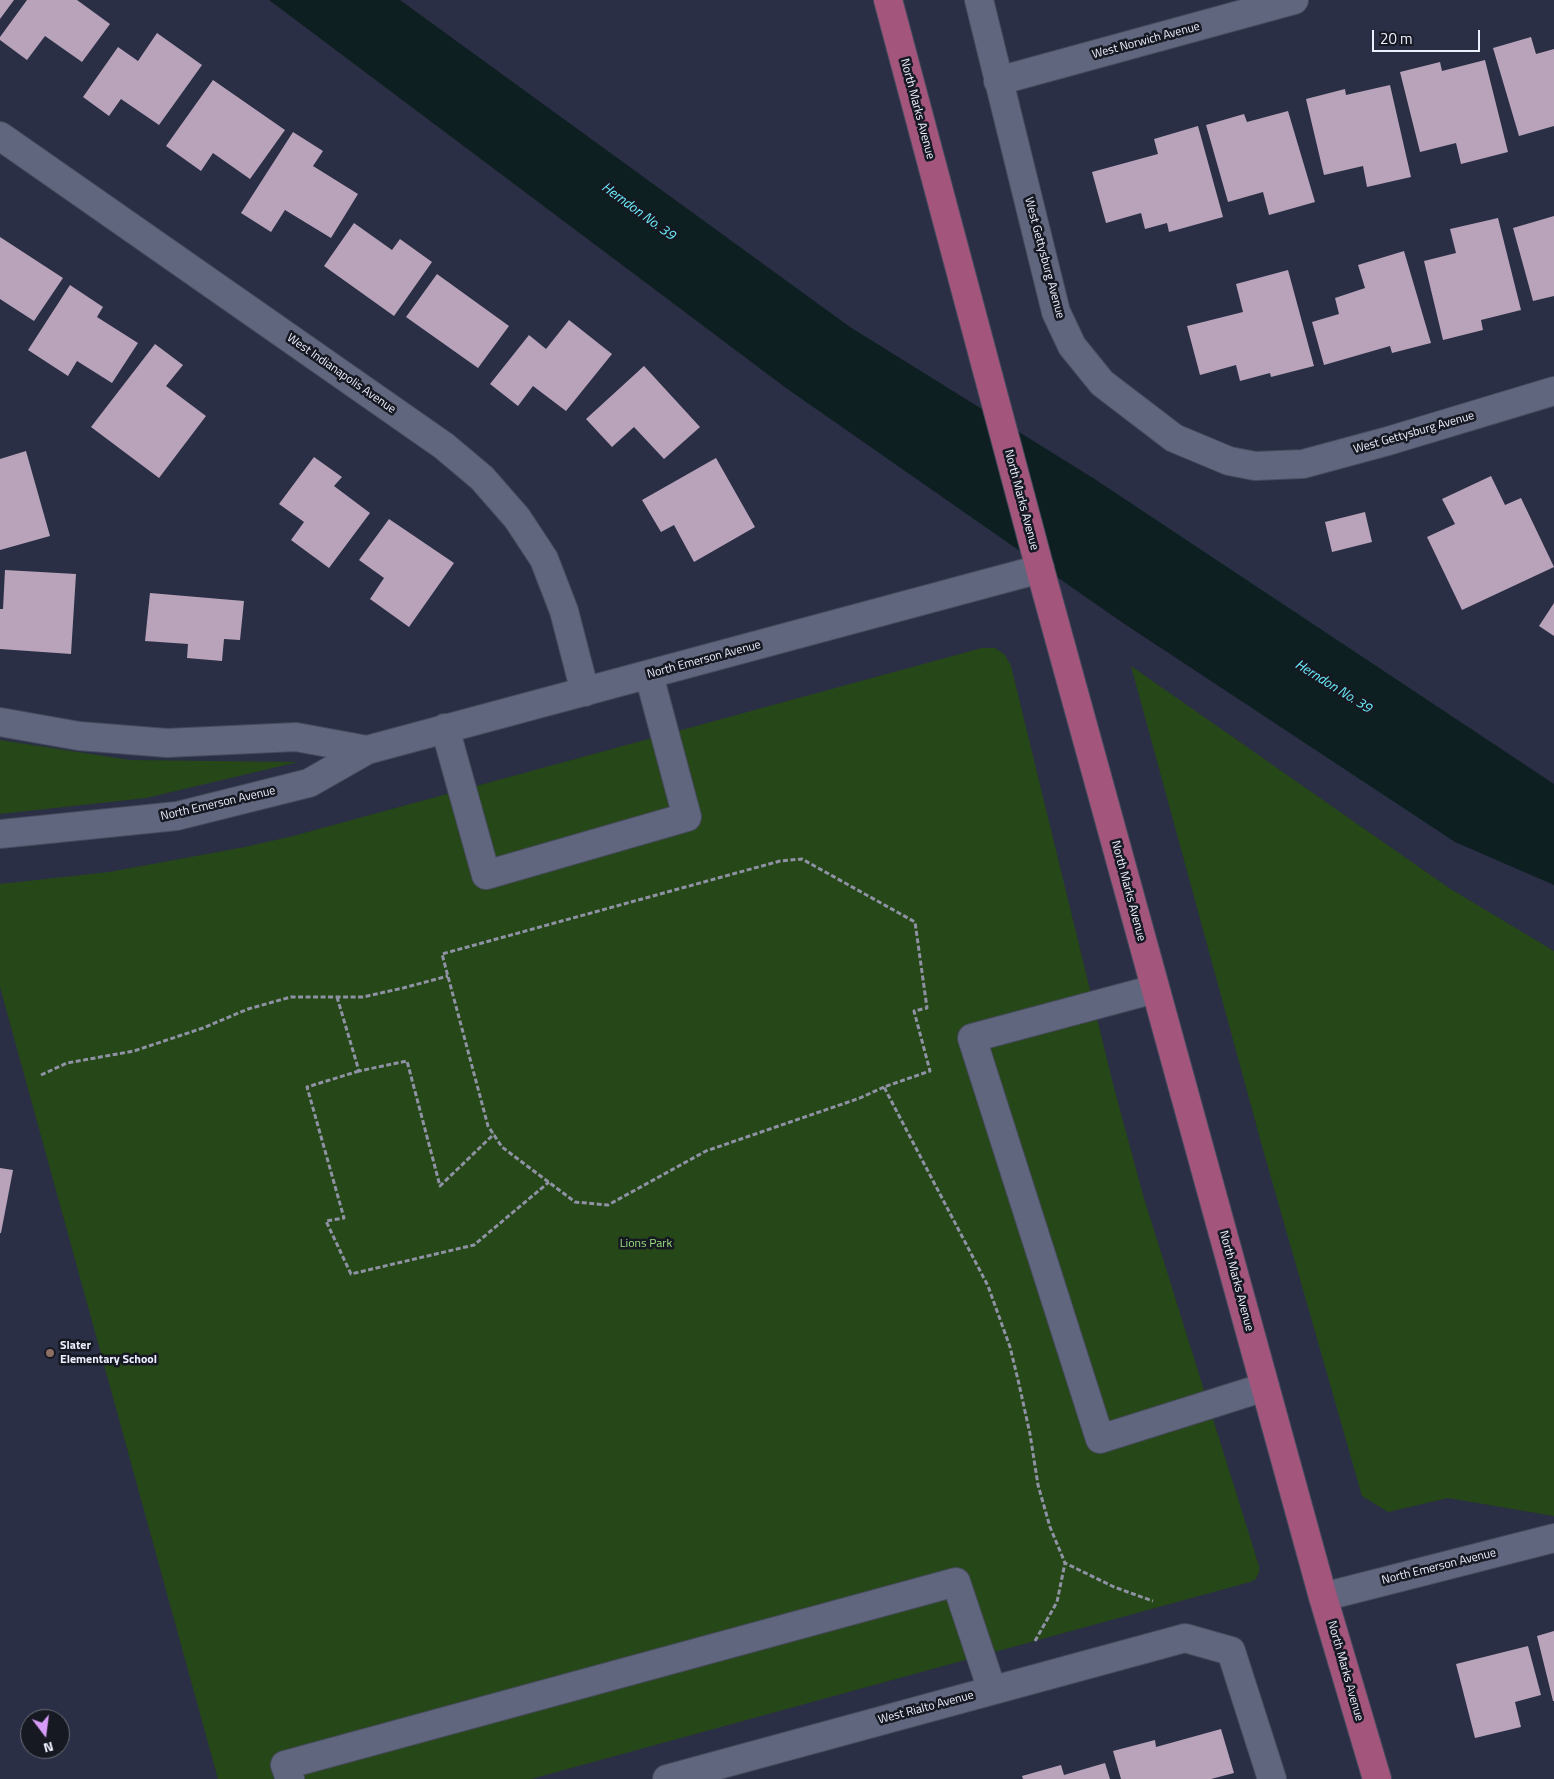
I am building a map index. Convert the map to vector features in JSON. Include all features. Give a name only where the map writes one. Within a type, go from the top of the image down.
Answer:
[{"type":"main road","name":"North Marks Avenue","points":[[888,0],[1040,569],[1155,989],[1324,1597],[1377,1779]]},
{"type":"street","name":"West Gettysburg Avenue","points":[[978,0],[1056,312],[1072,346],[1102,383],[1174,438],[1229,461],[1255,466],[1304,464],[1388,442],[1554,391]]},
{"type":"street","name":"West Norwich Avenue","points":[[998,81],[1294,0]]},
{"type":"street","name":"West Indianapolis Avenue","points":[[0,136],[444,446],[482,478],[517,518],[544,559],[564,611],[585,692]]},
{"type":"street","name":"North Emerson Avenue","points":[[0,834],[176,816],[309,783],[367,750],[1040,569]]},
{"type":"street","points":[[445,728],[486,875],[687,818],[649,675]]},
{"type":"street","name":"North Emerson Avenue","points":[[0,722],[79,736],[167,743],[296,737],[367,750]]},
{"type":"street","points":[[1155,989],[972,1038],[1100,1439],[1265,1387]]},
{"type":"street","name":"North Emerson Avenue","points":[[1324,1597],[1554,1538]]},
{"type":"street","points":[[290,1779],[285,1765],[956,1582],[992,1690]]},
{"type":"street","name":"West Rialto Avenue","points":[[667,1779],[1185,1638],[1231,1651],[1272,1779]]},
{"type":"path","points":[[802,859],[914,922],[927,1008],[914,1011],[930,1071],[884,1088],[706,1151],[608,1205],[575,1202],[502,1147],[488,1126],[442,954],[780,861],[802,859]]},
{"type":"path","points":[[41,1075],[68,1063],[134,1051],[202,1028],[248,1009],[290,998],[363,997],[448,976]]},
{"type":"path","points":[[337,997],[359,1071]]},
{"type":"path","points":[[494,1134],[440,1186],[407,1060],[359,1071],[307,1087],[344,1218],[326,1221],[351,1274],[474,1245],[549,1182]]},
{"type":"path","points":[[884,1088],[988,1286],[1010,1348],[1030,1434],[1038,1485],[1050,1527],[1065,1563],[1057,1602],[1035,1641]]},
{"type":"path","points":[[1065,1563],[1114,1587],[1153,1601]]},
{"type":"green space","name":"Lions Park","points":[[982,648],[995,648],[1005,655],[1011,666],[1113,1084],[1143,1195],[1259,1566],[1256,1579],[531,1779],[218,1779],[0,987],[0,884],[109,872],[245,847],[293,836]]},
{"type":"green space","points":[[1131,666],[1449,888],[1554,951],[1554,1516],[1448,1498],[1388,1512],[1362,1496],[1262,1146]]},
{"type":"green space","points":[[0,740],[130,760],[298,762],[146,798],[0,814]]},
{"type":"water","name":"Herndon No. 39","points":[[269,0],[400,0],[850,327],[1093,478],[1554,784],[1554,885],[1455,842],[1123,623],[786,388]]},
{"type":"building","points":[[0,0],[14,0],[0,19]]},
{"type":"building","points":[[27,0],[77,0],[110,24],[82,62],[45,36],[27,60],[0,40],[0,37]]},
{"type":"building","points":[[157,33],[202,65],[159,125],[121,99],[109,116],[83,97],[118,47],[138,61]]},
{"type":"building","points":[[1531,37],[1536,54],[1554,49],[1554,126],[1519,136],[1493,48]]},
{"type":"building","points":[[1485,60],[1508,152],[1461,164],[1456,143],[1420,152],[1400,72],[1440,62],[1442,71]]},
{"type":"building","points":[[213,80],[285,130],[250,179],[213,153],[201,171],[166,146]]},
{"type":"building","points":[[1390,85],[1411,177],[1367,187],[1363,166],[1324,175],[1306,99],[1345,89],[1346,95]]},
{"type":"building","points":[[1288,111],[1315,202],[1269,215],[1263,192],[1228,202],[1206,125],[1244,114],[1247,122]]},
{"type":"building","points":[[1198,126],[1223,217],[1169,232],[1167,223],[1145,229],[1141,213],[1106,223],[1092,172],[1158,154],[1154,139]]},
{"type":"building","points":[[293,132],[323,151],[313,166],[358,194],[331,238],[285,210],[271,232],[241,213]]},
{"type":"building","points":[[1554,216],[1554,296],[1533,301],[1513,228]]},
{"type":"building","points":[[1498,218],[1521,310],[1481,320],[1483,330],[1443,340],[1424,261],[1456,253],[1450,229]]},
{"type":"building","points":[[354,223],[392,250],[400,239],[432,262],[394,316],[324,266]]},
{"type":"building","points":[[0,237],[63,278],[34,321],[0,299]]},
{"type":"building","points":[[1404,251],[1431,343],[1392,353],[1390,346],[1324,365],[1312,322],[1339,314],[1335,298],[1365,288],[1358,265]]},
{"type":"building","points":[[1288,270],[1314,366],[1271,377],[1270,373],[1240,381],[1236,365],[1200,375],[1187,326],[1243,312],[1236,284]]},
{"type":"building","points":[[437,274],[509,326],[478,368],[406,317]]},
{"type":"building","points":[[70,285],[103,307],[97,317],[138,343],[112,383],[77,361],[68,376],[28,350]]},
{"type":"building","points":[[569,320],[612,354],[566,411],[533,386],[518,406],[490,384],[529,335],[546,349]]},
{"type":"building","points":[[155,344],[183,365],[166,386],[206,416],[159,478],[91,427]]},
{"type":"building","points":[[644,366],[700,427],[664,459],[634,427],[612,447],[586,419]]},
{"type":"building","points":[[26,451],[50,536],[0,550],[0,459]]},
{"type":"building","points":[[314,457],[342,477],[334,486],[370,513],[329,568],[291,540],[304,522],[279,504]]},
{"type":"building","points":[[716,458],[755,527],[694,562],[674,525],[661,532],[642,500]]},
{"type":"building","points":[[1491,476],[1505,505],[1521,498],[1554,567],[1462,610],[1427,537],[1455,524],[1442,499]]},
{"type":"building","points":[[1365,512],[1372,542],[1332,552],[1325,522]]},
{"type":"building","points":[[389,519],[454,563],[409,627],[370,599],[384,578],[359,560]]},
{"type":"building","points":[[5,570],[76,574],[71,654],[0,649],[0,609],[3,609]]},
{"type":"building","points":[[150,593],[244,601],[240,640],[224,639],[222,661],[187,658],[188,644],[145,641]]},
{"type":"building","points":[[1554,603],[1554,636],[1539,626]]},
{"type":"building","points":[[0,1168],[13,1170],[1,1233],[0,1233]]},
{"type":"building","points":[[1554,1631],[1554,1701],[1553,1701],[1537,1636]]},
{"type":"building","points":[[1528,1646],[1541,1695],[1515,1702],[1521,1727],[1475,1738],[1456,1664]]},
{"type":"building","points":[[1221,1729],[1234,1773],[1211,1779],[1121,1779],[1113,1751],[1155,1740],[1156,1747]]},
{"type":"building","points":[[1105,1763],[1110,1779],[1023,1779],[1022,1776],[1061,1765],[1064,1775]]},
{"type":"place","name":"Slater Elementary School","points":[[50,1353]]}]
